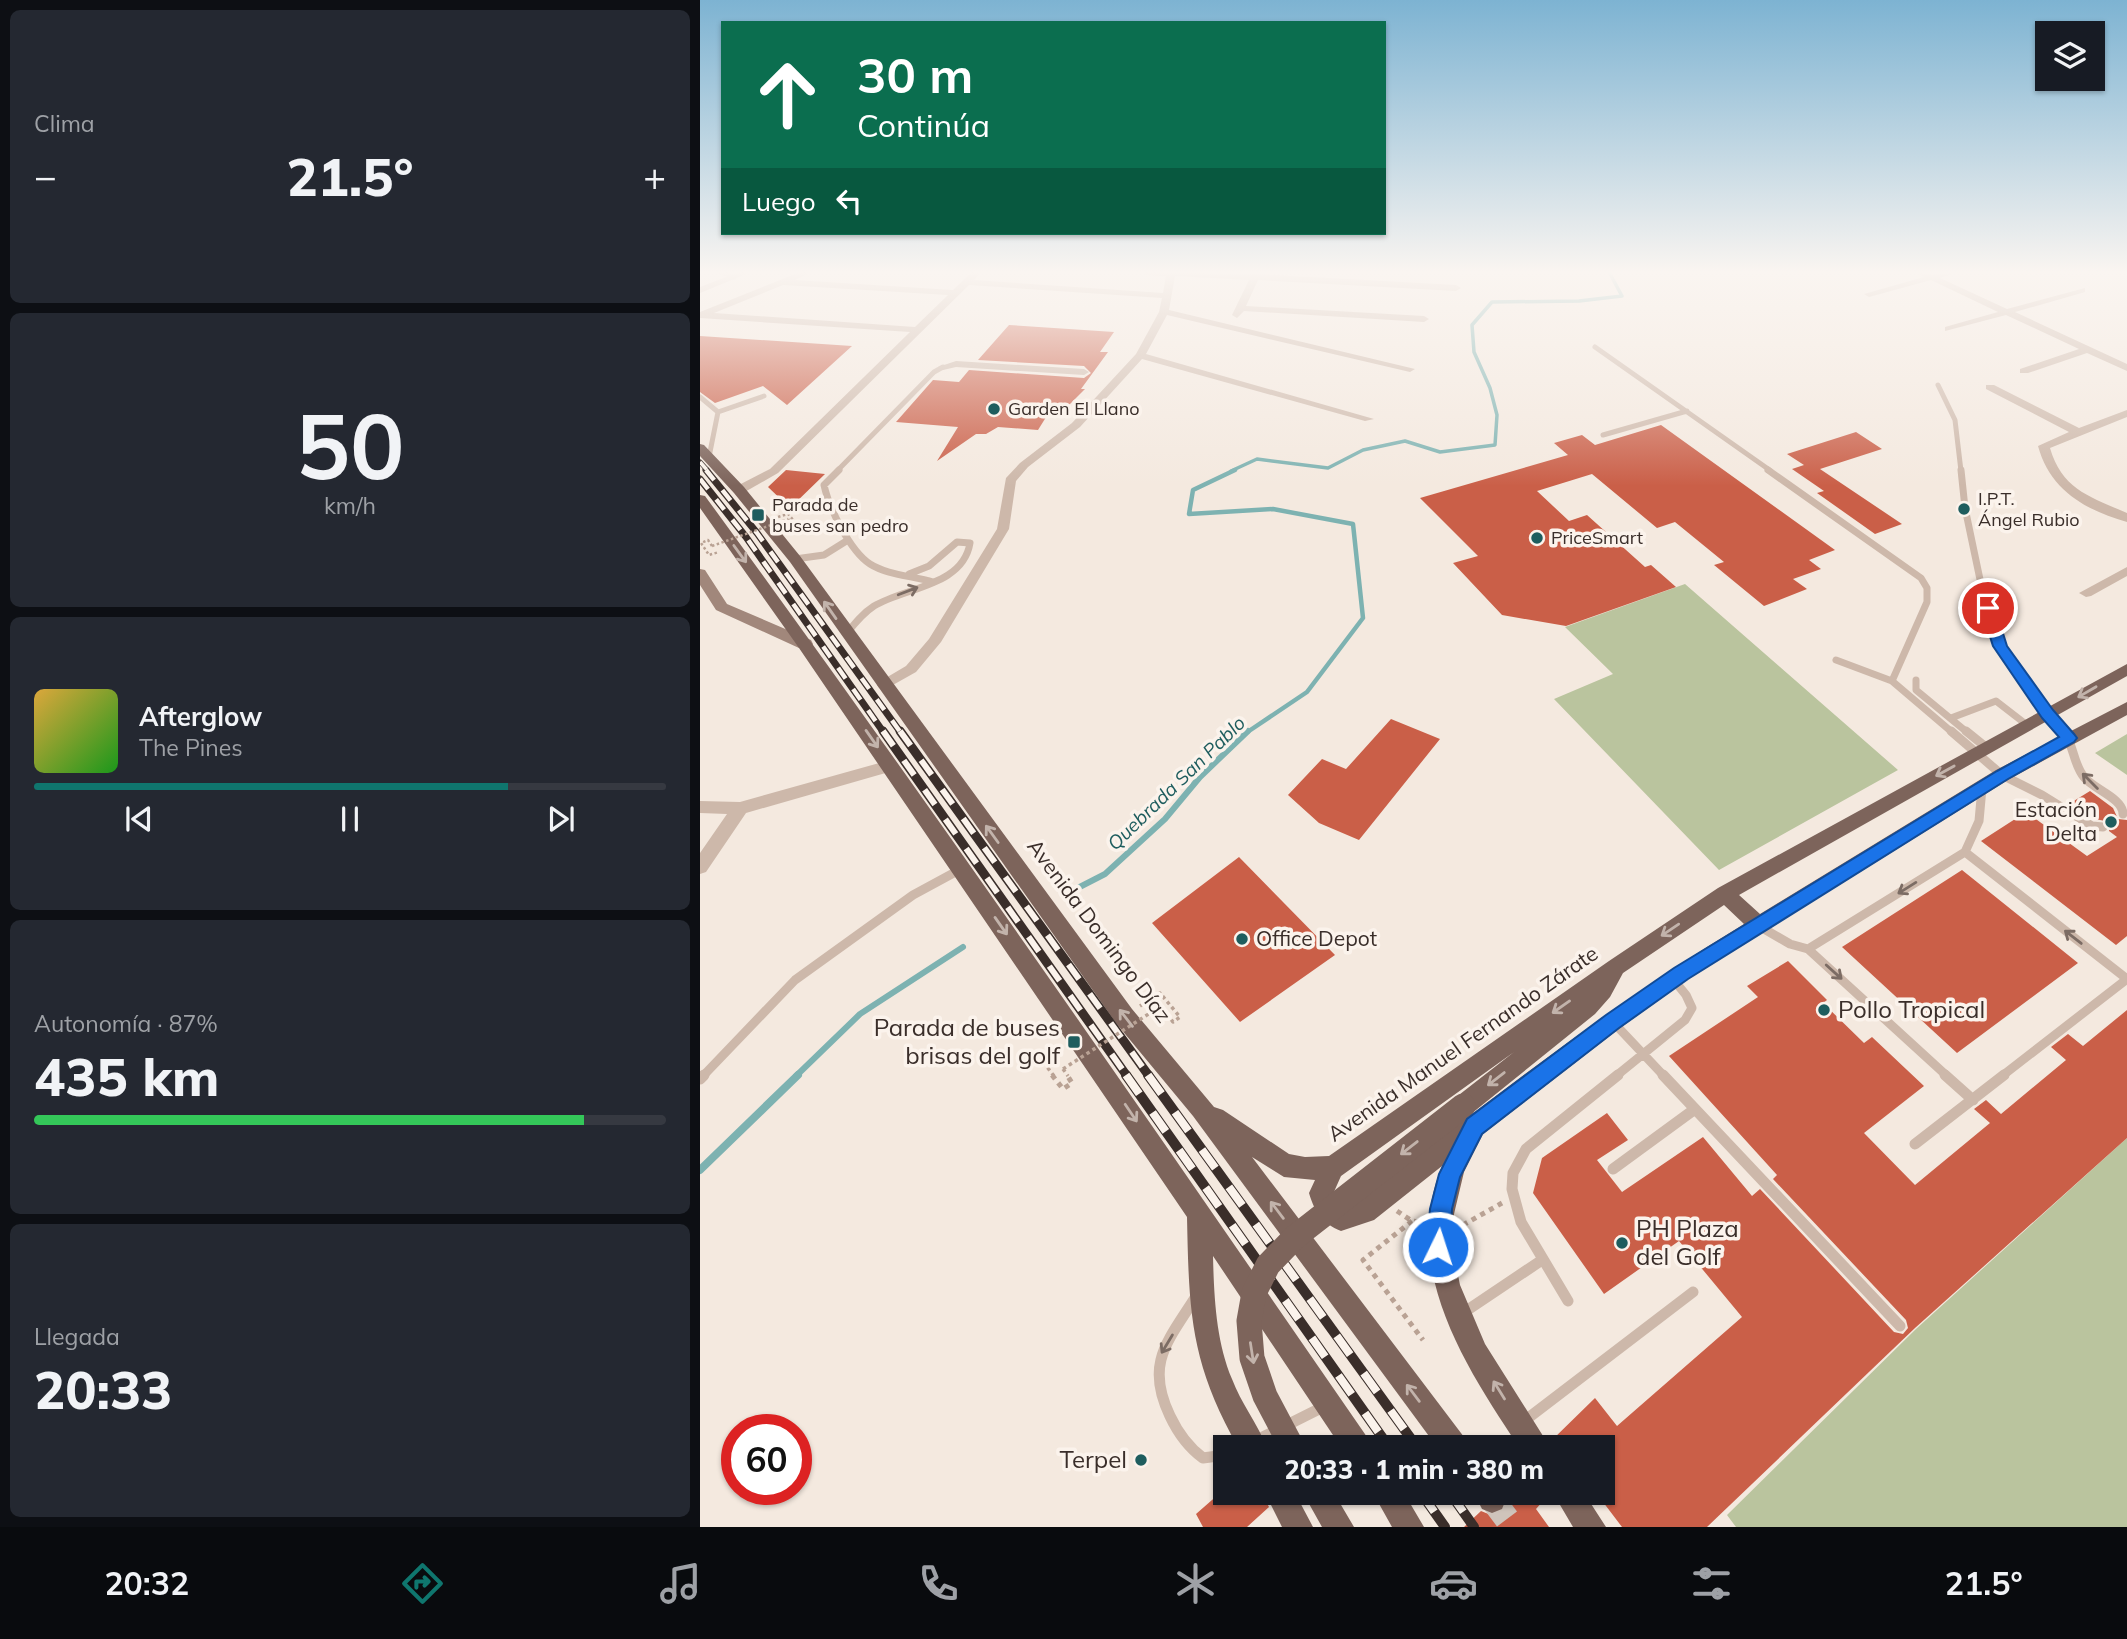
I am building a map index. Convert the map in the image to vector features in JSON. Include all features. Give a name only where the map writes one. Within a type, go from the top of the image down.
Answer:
[{"type":"main road","name":"Avenida Domingo Díaz","points":[[704,452],[739,489],[795,559],[1124,1016],[1201,1108],[1445,1435]]},
{"type":"main road","points":[[700,499],[890,766],[1349,1435]]},
{"type":"main road","name":"Avenida Manuel Fernando Zárate","points":[[2126,709],[2002,775],[1756,924],[1672,979],[1469,1116],[1385,1196],[1353,1217],[1341,1219],[1333,1215],[1325,1204],[1321,1193],[1334,1168],[1616,967],[1724,894],[2127,669]]},
{"type":"main road","points":[[1724,894],[1756,924]]},
{"type":"main road","points":[[1286,1435],[1265,1396],[1252,1358],[1250,1312],[1254,1293],[1268,1265],[1295,1237],[1469,1116],[1603,991],[1616,967]]},
{"type":"main road","points":[[1201,1108],[1284,1165],[1305,1169],[1334,1168]]},
{"type":"main road","points":[[1469,1116],[1441,1209],[1438,1247],[1449,1293],[1472,1348],[1528,1435]]},
{"type":"main road","points":[[1199,1215],[1202,1286],[1212,1361],[1244,1435]]},
{"type":"main road","points":[[1286,1505],[1298,1527]]},
{"type":"main road","points":[[1325,1505],[1339,1527]]},
{"type":"main road","points":[[1395,1505],[1409,1527]]},
{"type":"main road","points":[[1575,1505],[1591,1527]]},
{"type":"street","points":[[739,489],[774,471],[904,343]]},
{"type":"street","points":[[884,685],[911,669],[934,642],[1003,529],[1010,480],[1076,425],[1140,355],[1147,343]]},
{"type":"street","points":[[1302,343],[1410,369]]},
{"type":"street","points":[[2073,343],[2125,365]]},
{"type":"street","points":[[2024,371],[2087,350]]},
{"type":"street","points":[[1140,355],[1369,419]]},
{"type":"street","points":[[943,367],[957,364],[1084,372]]},
{"type":"street","points":[[1990,387],[2078,432]]},
{"type":"street","points":[[2127,414],[2044,446],[2053,476],[2065,488],[2127,518]]},
{"type":"street","points":[[2086,593],[2127,571]]},
{"type":"street","points":[[700,573],[721,607],[805,644]]},
{"type":"street","points":[[700,807],[740,808],[890,766]]},
{"type":"street","points":[[700,867],[740,808]]},
{"type":"lane","points":[[1595,347],[1921,578],[1927,588],[1927,602],[1892,681]]},
{"type":"lane","points":[[933,582],[872,566],[848,540],[825,494],[824,485],[934,372],[943,367]]},
{"type":"lane","points":[[1938,385],[1955,420],[1968,522],[1982,589],[2000,646],[2047,714],[2069,738],[2083,776],[2121,806],[2123,814]]},
{"type":"lane","points":[[718,412],[764,396]]},
{"type":"lane","points":[[700,397],[718,412]]},
{"type":"lane","points":[[1603,435],[1686,411]]},
{"type":"lane","points":[[704,452],[718,412]]},
{"type":"lane","points":[[795,559],[827,555],[838,550],[848,540]]},
{"type":"lane","points":[[909,574],[929,566],[957,542],[970,543],[967,560]]},
{"type":"lane","points":[[847,633],[858,619],[876,605],[948,575],[967,560],[984,560]]},
{"type":"lane","points":[[1836,660],[1892,681],[1981,751]]},
{"type":"lane","points":[[1916,680],[1916,690],[1951,718],[2002,775],[2042,795],[2092,826],[2103,827]]},
{"type":"lane","points":[[1951,718],[1996,701],[2027,725]]},
{"type":"lane","points":[[1808,949],[1965,852],[1978,830],[1983,814],[1982,787]]},
{"type":"lane","points":[[1915,1144],[2127,979],[1965,852]]},
{"type":"lane","points":[[700,1079],[794,980],[913,895],[961,869]]},
{"type":"lane","points":[[1756,924],[1790,944],[1808,949],[1973,1100]]},
{"type":"lane","points":[[1568,1301],[1521,1222],[1512,1196],[1513,1172],[1526,1149],[1685,1020],[1692,1008],[1686,995],[1672,979]]},
{"type":"lane","points":[[1612,1021],[1900,1326]]},
{"type":"lane","points":[[1613,1169],[1695,1109]]},
{"type":"lane","points":[[1458,1317],[1542,1260]]},
{"type":"lane","points":[[1202,1286],[1161,1354],[1155,1375],[1159,1398],[1188,1448],[1203,1458],[1213,1457]]},
{"type":"lane","points":[[1521,1424],[1693,1292]]},
{"type":"lane","points":[[1270,1435],[1329,1404]]},
{"type":"path","points":[[709,555],[701,543],[708,540],[712,546],[788,519],[793,524],[796,523],[788,514]]},
{"type":"path","points":[[1044,1063],[1063,1089],[1072,1083],[1063,1069],[1161,1006],[1173,1022],[1180,1017],[1160,993]]},
{"type":"path","points":[[1412,1222],[1363,1260],[1423,1340]]},
{"type":"green space","points":[[1685,584],[1898,770],[1719,870],[1554,699],[1613,674],[1565,627]]},
{"type":"green space","points":[[2127,734],[2127,775],[2095,753]]},
{"type":"green space","points":[[2127,1138],[2127,1527],[1736,1527],[1727,1515],[1916,1329]]},
{"type":"building","points":[[700,343],[852,346],[787,405],[763,386],[715,403],[700,392]]},
{"type":"building","points":[[993,343],[1106,343],[1100,352],[1108,352],[1081,389],[1085,389],[1067,407],[1053,406],[1038,430],[998,427],[986,434],[976,434],[937,461],[958,427],[896,422],[933,380],[959,382],[969,370],[1084,378],[1091,373],[1084,366],[978,360]]},
{"type":"building","points":[[1661,425],[1835,550],[1809,560],[1821,569],[1793,579],[1807,589],[1764,606],[1714,565],[1724,562],[1675,522],[1657,528],[1592,474],[1537,491],[1569,521],[1587,515],[1645,567],[1651,565],[1676,587],[1566,626],[1502,615],[1453,563],[1478,556],[1420,498],[1568,455],[1554,443],[1582,435],[1595,445]]},
{"type":"building","points":[[1856,432],[1882,449],[1820,469],[1902,524],[1875,534],[1817,493],[1824,491],[1792,469],[1804,465],[1787,454]]},
{"type":"building","points":[[786,470],[825,474],[790,508],[768,487]]},
{"type":"building","points":[[1391,719],[1440,739],[1359,840],[1319,823],[1288,795],[1322,759],[1346,769]]},
{"type":"building","points":[[2090,791],[2113,808],[2118,819],[2127,820],[2127,936],[2116,945],[1981,841],[2026,812],[2087,856],[2117,837],[2109,831],[2110,825],[2106,821],[2094,819],[2069,804]]},
{"type":"building","name":"Office Depot","points":[[1239,857],[1335,955],[1240,1022],[1152,923]]},
{"type":"building","points":[[1962,870],[2078,963],[1957,1053],[1842,947]]},
{"type":"building","points":[[1788,961],[1827,1000],[1823,1003],[1864,1043],[1872,1037],[1924,1086],[1864,1133],[1915,1185],[1990,1123],[1974,1109],[1986,1100],[2001,1114],[2066,1060],[2051,1047],[2068,1034],[2083,1046],[2127,1010],[2127,1138],[1915,1328],[1707,1527],[1622,1527],[1605,1505],[1615,1505],[1615,1435],[1557,1435],[1595,1398],[1617,1426],[1742,1317],[1679,1241],[1604,1294],[1533,1193],[1542,1158],[1607,1113],[1628,1140],[1597,1160],[1622,1192],[1703,1137],[1752,1196],[1760,1189],[1894,1332],[1903,1334],[1908,1328],[1906,1320],[1773,1179],[1777,1175],[1669,1056],[1758,997],[1747,986]]},
{"type":"building","points":[[1213,1499],[1213,1505],[1269,1507],[1247,1527],[1203,1527],[1196,1514]]},
{"type":"building","points":[[1506,1505],[1540,1505],[1536,1509],[1549,1527],[1464,1527],[1481,1511],[1491,1515],[1503,1511]]},
{"type":"waterway","name":"Quebrada San Pablo","points":[[1231,471],[1257,459],[1328,468],[1363,450],[1405,441],[1440,452],[1495,445],[1497,415],[1490,388],[1474,352],[1473,343]]},
{"type":"waterway","name":"Quebrada San Pablo","points":[[1235,470],[1193,490],[1189,514],[1273,509],[1353,524],[1363,618],[1307,692],[1246,733]]},
{"type":"waterway","name":"Quebrada San Pablo","points":[[1066,894],[1105,874],[1165,819],[1200,777],[1248,731]]},
{"type":"waterway","name":"Quebrada San Pablo","points":[[796,1076],[860,1014],[963,947]]},
{"type":"waterway","name":"Quebrada San Pablo","points":[[700,1170],[798,1075]]},
{"type":"tunnel","points":[[1496,1505],[1513,1527]]},
{"type":"railway","points":[[700,462],[708,471]]},
{"type":"railway","points":[[706,470],[757,533],[901,733]]},
{"type":"railway","points":[[700,479],[746,537],[884,733]]},
{"type":"railway","points":[[883,731],[1127,1076]]},
{"type":"railway","points":[[900,731],[1149,1076]]},
{"type":"railway","points":[[1126,1075],[1381,1435]]},
{"type":"railway","points":[[1148,1075],[1408,1435]]},
{"type":"railway","points":[[1429,1505],[1445,1527]]},
{"type":"railway","points":[[1458,1505],[1474,1527]]},
{"type":"place","name":"Garden El Llano","points":[[994,409]]},
{"type":"place","name":"I.P.T. Ángel Rubio","points":[[1964,509]]},
{"type":"place","name":"Parada de buses san pedro","points":[[758,515]]},
{"type":"place","name":"PriceSmart","points":[[1537,538]]},
{"type":"place","name":"Estación Delta","points":[[2111,822]]},
{"type":"place","name":"Office Depot","points":[[1242,939]]},
{"type":"place","name":"Pollo Tropical","points":[[1824,1010]]},
{"type":"place","name":"Parada de buses brisas del golf","points":[[1074,1042]]},
{"type":"place","name":"PH Plaza del Golf","points":[[1622,1243]]},
{"type":"place","name":"Terpel","points":[[1141,1460]]},
{"type":"route","points":[[1438,1247],[1441,1209],[1450,1174],[1475,1126],[1612,1021],[1756,924],[2002,775],[2069,738],[2047,714],[2000,646],[1988,608]]}]
